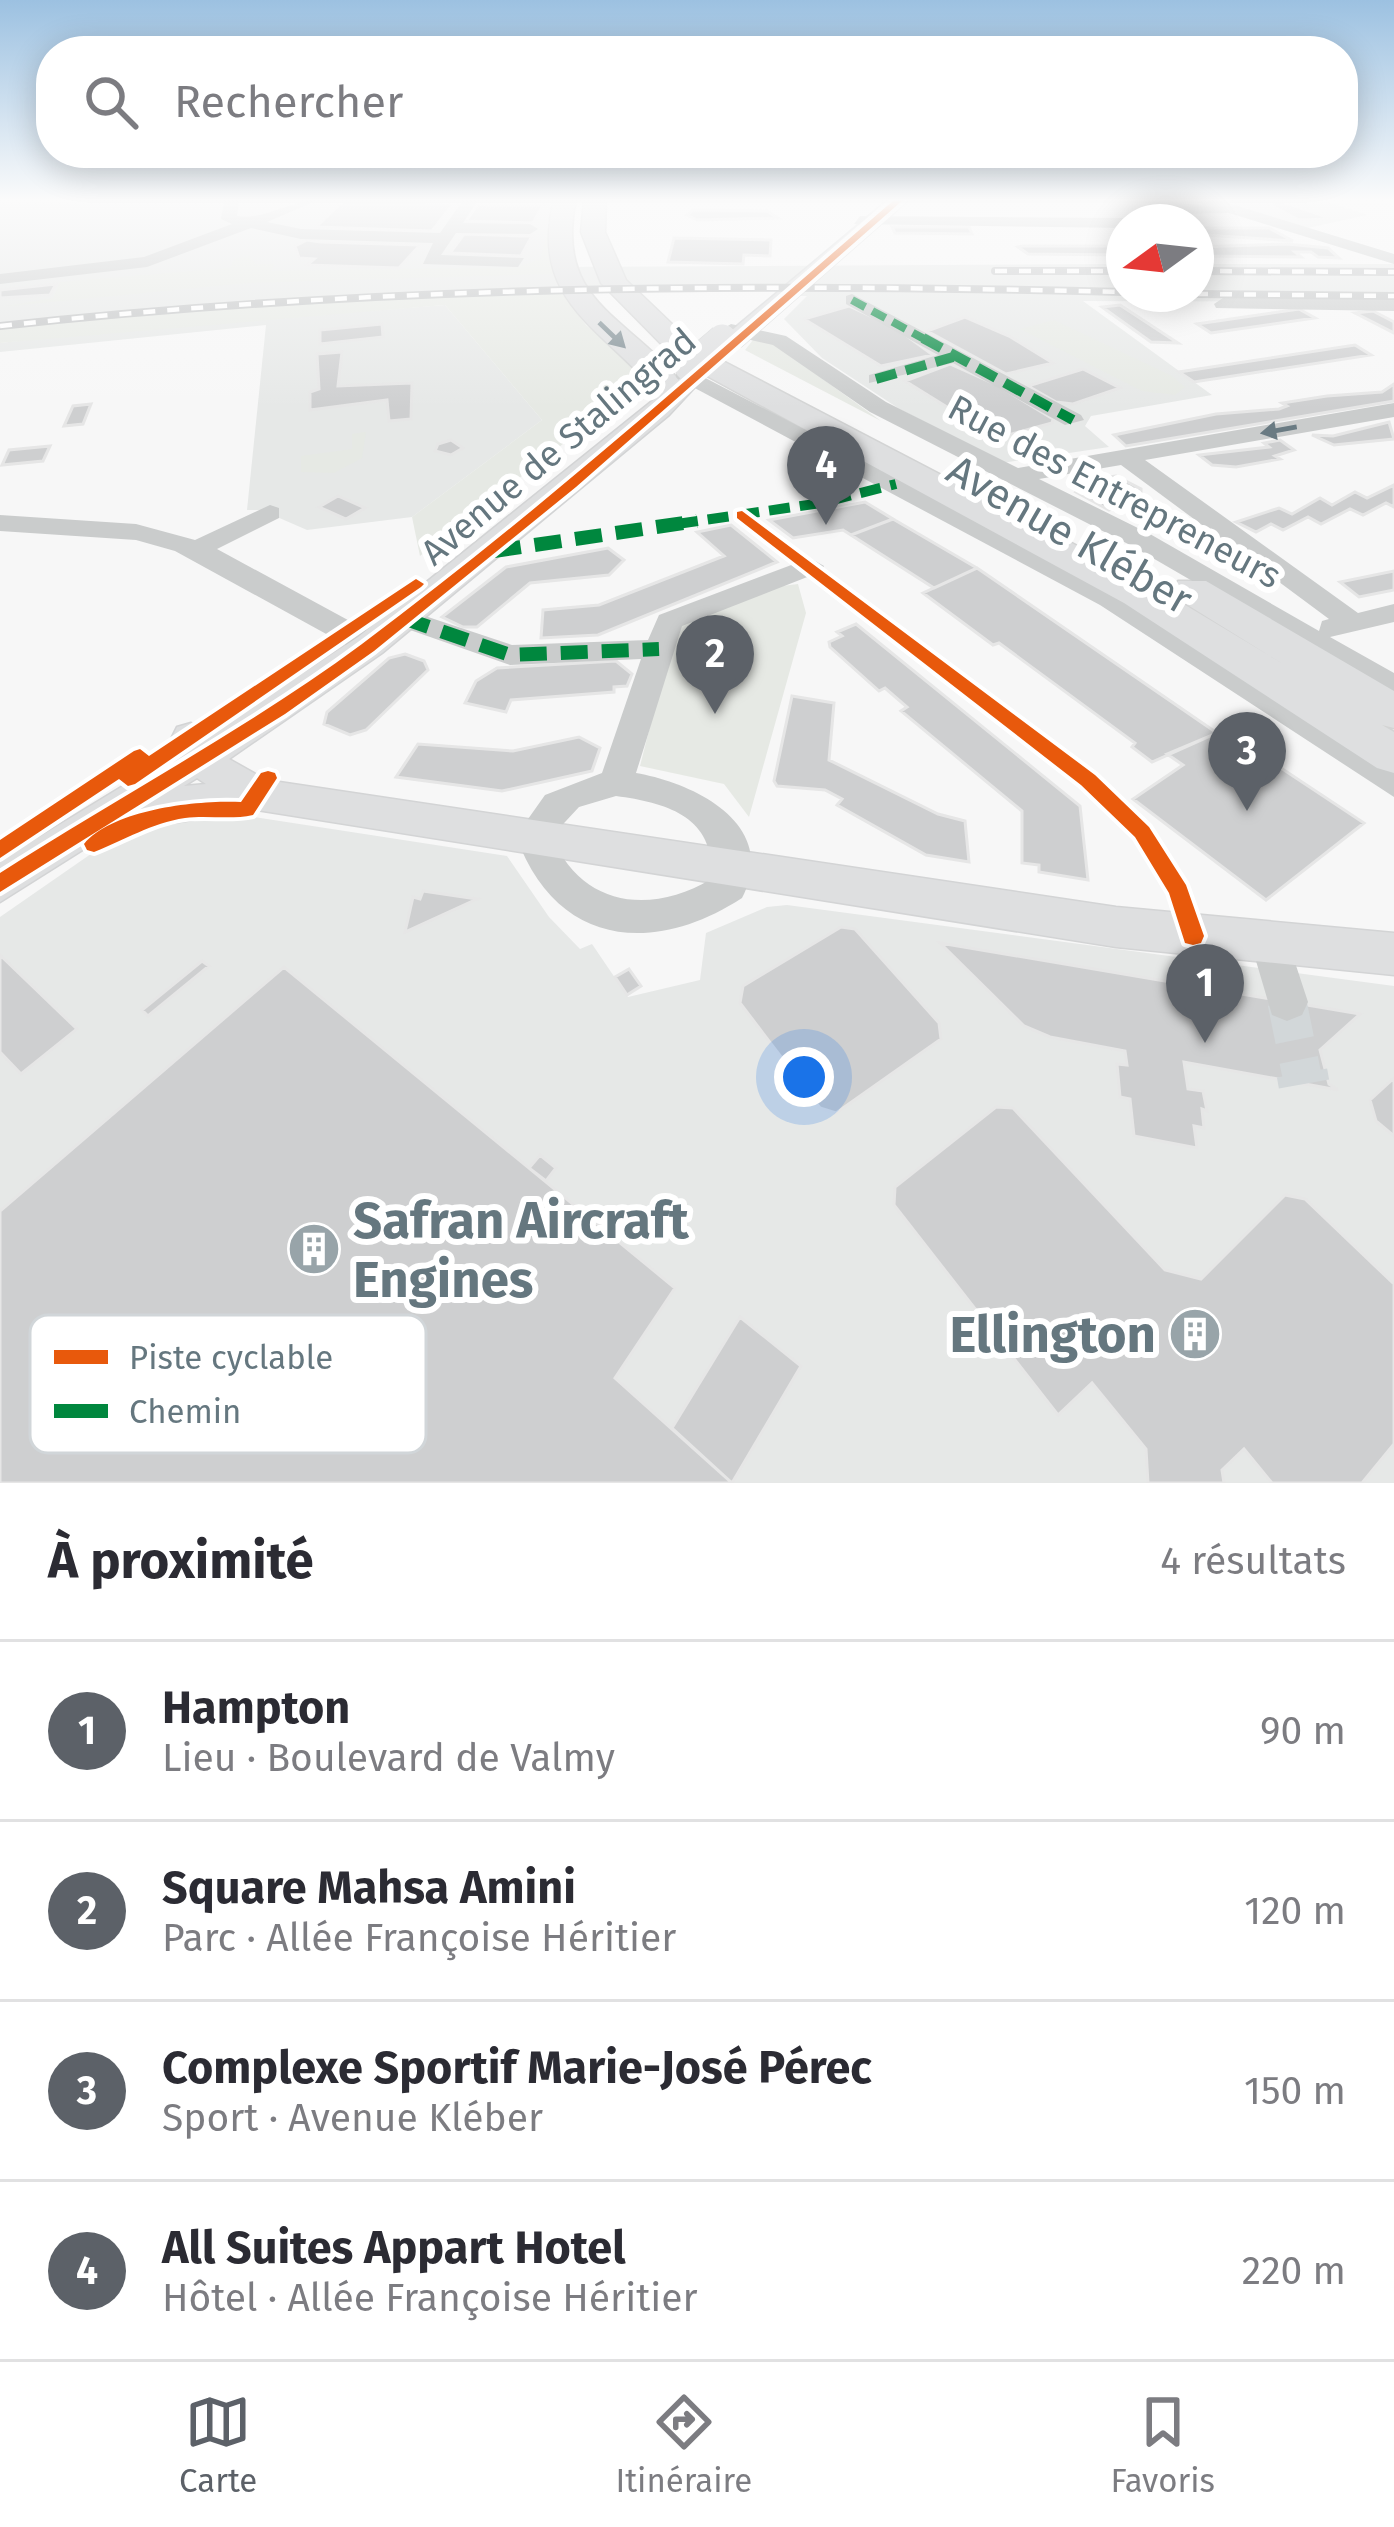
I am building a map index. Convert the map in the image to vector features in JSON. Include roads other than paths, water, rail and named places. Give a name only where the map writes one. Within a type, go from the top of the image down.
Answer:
[{"type":"highway","points":[[564,269],[566,277],[599,292],[686,353],[1153,585],[1394,755]]},
{"type":"highway","points":[[587,269],[599,292]]},
{"type":"highway","points":[[596,269],[599,324],[676,378]]},
{"type":"highway","points":[[639,269],[667,305],[710,340],[1394,712]]},
{"type":"main road","name":"Avenue de Stalingrad","points":[[733,335],[805,269]]},
{"type":"main road","name":"Avenue de Stalingrad","points":[[127,799],[358,640],[403,618],[676,378],[770,309],[813,269]]},
{"type":"main road","points":[[358,640],[676,378]]},
{"type":"main road","points":[[195,749],[257,794]]},
{"type":"main road","points":[[0,863],[127,799],[174,802],[257,794],[1116,926],[1271,944],[1381,950]]},
{"type":"main road","points":[[0,884],[127,799]]},
{"type":"street","points":[[0,279],[109,269]]},
{"type":"street","points":[[852,300],[1073,420]]},
{"type":"street","points":[[1223,304],[1394,305]]},
{"type":"street","name":"Rue des Entrepreneurs","points":[[770,309],[765,318],[771,328],[804,357]]},
{"type":"street","name":"Rue des Entrepreneurs","points":[[733,335],[778,340],[878,407],[1309,635],[1394,687]]},
{"type":"street","points":[[877,379],[953,357]]},
{"type":"street","points":[[676,378],[697,401],[757,411]]},
{"type":"street","name":"Avenue Kléber","points":[[676,378],[757,411],[1110,599],[1394,784]]},
{"type":"street","points":[[1014,476],[1394,410]]},
{"type":"street","points":[[1124,456],[1352,622]]},
{"type":"street","points":[[195,550],[270,514]]},
{"type":"street","points":[[0,523],[133,532],[195,550],[358,640]]},
{"type":"street","points":[[616,783],[665,626],[675,616],[810,566]]},
{"type":"street","points":[[1309,635],[1394,613]]},
{"type":"street","points":[[403,618],[510,656],[658,650]]},
{"type":"street","points":[[1237,681],[1394,798]]},
{"type":"street","points":[[616,783],[678,791],[696,801],[713,818],[733,866],[729,887],[700,906],[672,916],[625,918],[568,897],[545,871],[534,836],[556,802],[616,783]]},
{"type":"street","points":[[1271,944],[1287,1002]]},
{"type":"tunnel","points":[[1287,1002],[1302,1076]]},
{"type":"tunnel","points":[[1302,1073],[1304,1084]]},
{"type":"railway","points":[[995,271],[1106,271]]},
{"type":"railway","points":[[1214,271],[1394,272]]},
{"type":"railway","points":[[0,326],[281,302],[561,290],[1106,292]]},
{"type":"railway","points":[[1214,294],[1394,296]]},
{"type":"place","name":"All Suites Appart Hotel","points":[[826,525]]},
{"type":"place","name":"Square Mahsa Amini","points":[[715,714]]},
{"type":"place","name":"Complexe Sportif Marie-José Pérec","points":[[1247,811]]},
{"type":"place","name":"Hampton","points":[[1205,1043]]},
{"type":"place","name":"Safran Aircraft Engines","points":[[314,1249]]},
{"type":"place","name":"Ellington","points":[[1195,1334]]}]
